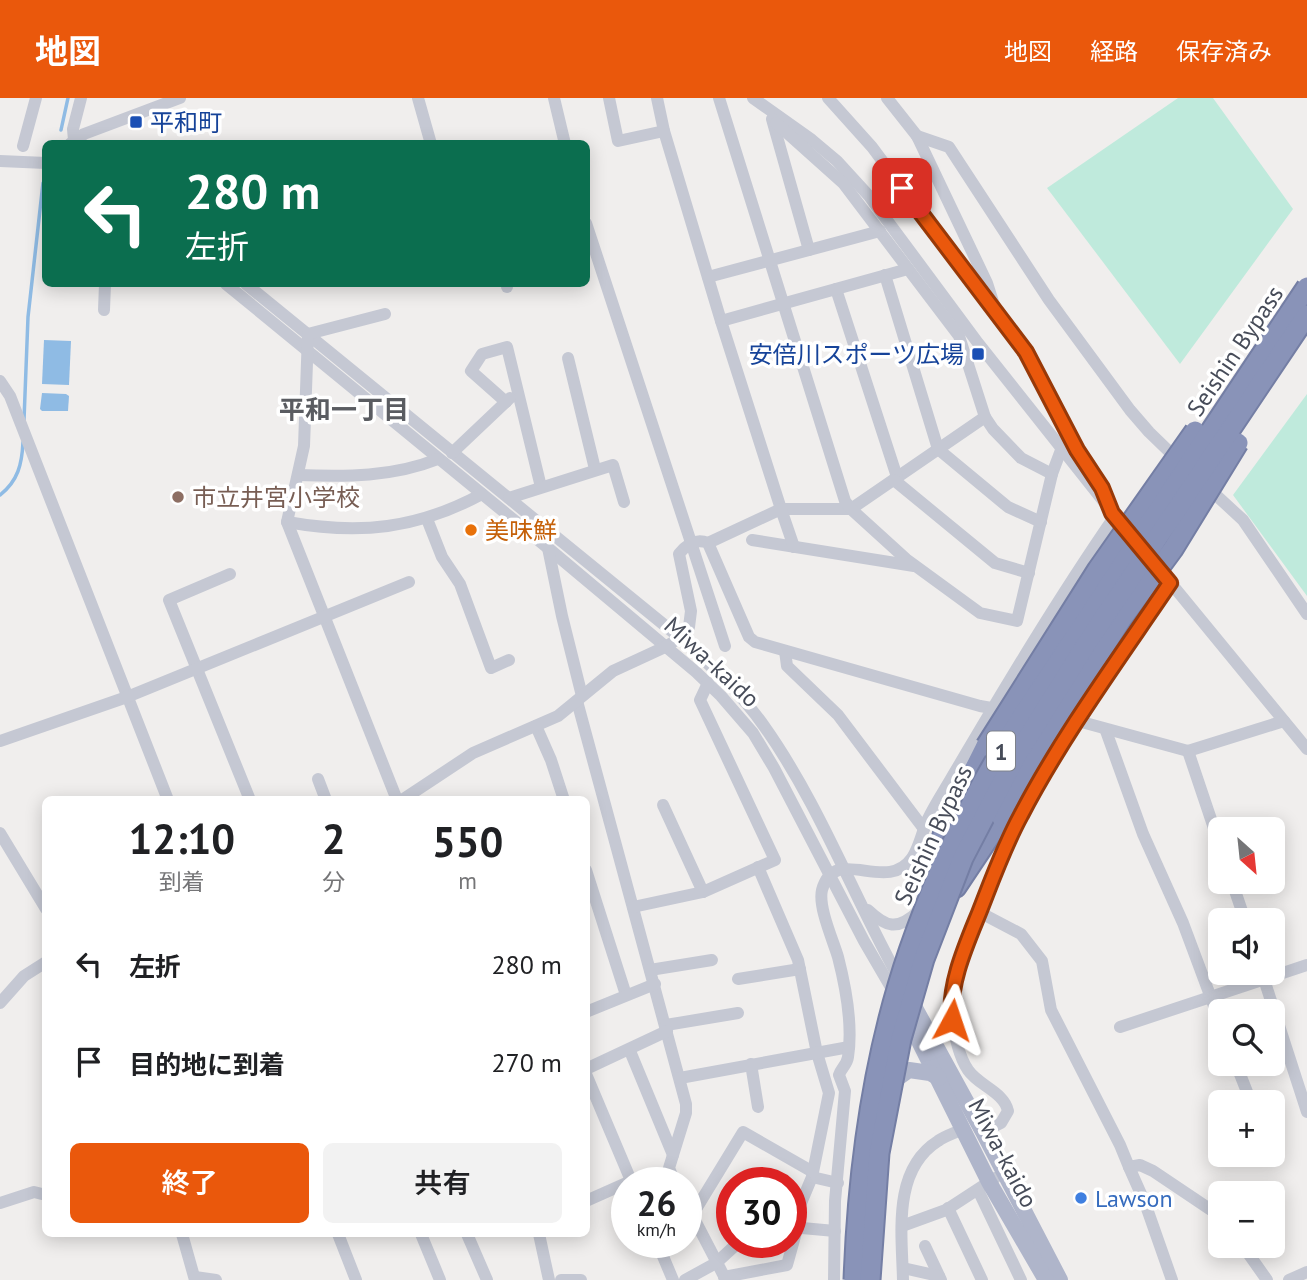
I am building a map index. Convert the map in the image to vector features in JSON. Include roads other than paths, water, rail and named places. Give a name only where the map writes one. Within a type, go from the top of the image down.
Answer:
[{"type":"highway","points":[[846,1280],[843,1182],[899,991],[918,912],[945,828],[986,746],[1138,512],[1228,384],[1307,285]]},
{"type":"highway","name":"Seishin Bypass","points":[[854,1280],[855,1231],[862,1161],[887,1031],[908,952],[958,831],[1002,749],[1307,285]]},
{"type":"highway","points":[[871,1280],[870,1183],[899,991],[919,955],[936,914],[1002,818],[1032,760],[1092,664],[1173,549],[1250,422],[1307,317]]},
{"type":"highway","name":"Seishin Bypass","points":[[871,1280],[879,1153],[901,1039],[924,959],[963,858],[1015,758],[1087,643],[1307,317]]},
{"type":"main road","name":"Miwa-kaido","points":[[899,991],[963,1129],[983,1186],[1046,1280]]},
{"type":"main road","name":"Miwa-kaido","points":[[899,991],[983,1132],[1060,1280]]},
{"type":"main road","points":[[885,1087],[909,1070],[939,1077]]},
{"type":"street","points":[[23,146],[36,98]]},
{"type":"street","points":[[72,140],[81,98]]},
{"type":"street","points":[[75,140],[180,98]]},
{"type":"street","points":[[418,98],[430,140]]},
{"type":"street","points":[[554,98],[564,140]]},
{"type":"street","points":[[609,98],[618,141],[664,131]]},
{"type":"street","points":[[657,98],[664,131],[721,321],[794,547]]},
{"type":"street","points":[[719,98],[845,501],[850,509],[916,566],[980,613],[1017,621],[1052,474],[1061,450]]},
{"type":"street","points":[[753,98],[836,176],[959,336],[985,417],[1021,458],[1052,474]]},
{"type":"street","points":[[828,98],[872,147],[1026,352],[1114,514]]},
{"type":"street","points":[[887,98],[917,136],[987,283],[998,316]]},
{"type":"street","points":[[769,113],[809,250]]},
{"type":"street","points":[[769,113],[837,161],[869,196],[1061,450],[1307,749]]},
{"type":"street","points":[[917,136],[949,147],[1049,300],[1130,410],[1149,432],[1243,520],[1307,614]]},
{"type":"street","points":[[0,161],[42,164]]},
{"type":"street","points":[[708,277],[880,231]]},
{"type":"street","points":[[590,237],[725,646]]},
{"type":"street","points":[[721,321],[908,269]]},
{"type":"street","points":[[884,275],[939,449],[1008,507],[1041,522]]},
{"type":"street","points":[[104,310],[105,287]]},
{"type":"street","name":"Miwa-kaido","points":[[230,287],[708,683],[753,733],[775,768],[864,941],[899,991]]},
{"type":"street","name":"Miwa-kaido","points":[[250,287],[679,637],[744,700],[786,760],[844,867],[899,991]]},
{"type":"street","points":[[836,289],[896,478],[995,563],[1029,573]]},
{"type":"street","points":[[385,314],[308,334],[303,446],[287,522],[398,796]]},
{"type":"street","points":[[506,402],[471,371],[482,354],[507,347],[541,487]]},
{"type":"street","points":[[568,358],[595,469]]},
{"type":"street","points":[[2,383],[10,397],[166,796]]},
{"type":"street","points":[[452,453],[518,391]]},
{"type":"street","points":[[406,796],[473,753],[558,716],[613,671],[665,647],[679,637],[689,627],[691,619],[679,554],[692,542],[708,543],[781,509],[850,509],[985,417]]},
{"type":"street","points":[[298,475],[368,476],[438,459]]},
{"type":"street","points":[[509,498],[613,465],[624,502]]},
{"type":"street","points":[[287,522],[351,529],[387,527],[427,519],[482,494]]},
{"type":"street","points":[[834,1280],[835,1231],[843,1182],[845,1091],[839,1076],[846,1064],[849,1047],[843,979],[822,905],[822,891],[831,874],[844,867],[881,873],[904,866],[912,858],[928,818],[1071,579],[1114,514]]},
{"type":"street","points":[[427,519],[442,557],[460,584],[491,668],[509,660]]},
{"type":"street","points":[[752,540],[916,566]]},
{"type":"street","points":[[708,543],[749,637],[755,642],[785,652],[993,709],[1078,722],[1188,751],[1284,721]]},
{"type":"street","points":[[548,548],[580,699],[680,1079],[686,1113],[669,1167]]},
{"type":"street","points":[[230,574],[169,600],[248,796]]},
{"type":"street","points":[[0,741],[127,698],[409,582]]},
{"type":"street","points":[[983,1132],[1006,1117],[1006,1104],[969,1072],[958,1046],[951,1006],[970,935],[998,864],[1050,763],[1170,583]]},
{"type":"street","points":[[785,652],[787,666],[838,715],[924,830]]},
{"type":"street","points":[[634,907],[703,892],[775,860],[700,700],[708,683]]},
{"type":"street","points":[[536,726],[563,796]]},
{"type":"street","points":[[1106,731],[1143,834],[1183,923],[1211,998]]},
{"type":"street","points":[[1188,751],[1210,817]]},
{"type":"street","points":[[318,779],[324,796]]},
{"type":"street","points":[[663,805],[703,892]]},
{"type":"street","points":[[0,833],[42,902]]},
{"type":"street","points":[[758,867],[792,943],[817,1053],[830,1093],[807,1188]]},
{"type":"street","points":[[590,882],[626,995]]},
{"type":"street","points":[[862,905],[883,924],[902,923],[918,912]]},
{"type":"street","points":[[979,912],[1021,934],[1042,961],[1051,1010],[1120,1145],[1145,1203],[1172,1280]]},
{"type":"street","points":[[650,970],[712,960]]},
{"type":"street","points":[[2,995],[42,965]]},
{"type":"street","points":[[1285,970],[1307,965]]},
{"type":"street","points":[[738,979],[800,969]]},
{"type":"street","points":[[590,1010],[654,984]]},
{"type":"street","points":[[1121,1027],[1211,998],[1242,985]]},
{"type":"street","points":[[1266,985],[1303,1083],[1307,1112]]},
{"type":"street","points":[[590,1069],[630,1051],[666,1028],[738,1013]]},
{"type":"street","points":[[680,1079],[849,1047]]},
{"type":"street","points":[[630,1051],[673,1155]]},
{"type":"street","points":[[751,1064],[758,1107]]},
{"type":"street","points":[[590,1081],[626,1167]]},
{"type":"street","points":[[940,1278],[903,1274],[903,1200],[913,1168],[937,1141],[963,1129]]},
{"type":"street","points":[[702,1190],[743,1132],[812,1174],[843,1182]]},
{"type":"street","points":[[1129,1167],[1140,1165],[1153,1171],[1208,1208]]},
{"type":"street","points":[[902,1226],[948,1209],[1004,1173]]},
{"type":"street","points":[[983,1186],[1021,1280]]},
{"type":"street","points":[[590,1199],[611,1191]]},
{"type":"street","points":[[0,1203],[34,1192],[42,1194]]},
{"type":"street","points":[[948,1209],[982,1280]]},
{"type":"street","points":[[807,1229],[835,1231]]},
{"type":"street","points":[[702,1234],[725,1279],[787,1265],[788,1258]]},
{"type":"street","points":[[183,1237],[195,1279],[216,1280]]},
{"type":"street","points":[[339,1237],[356,1280]]},
{"type":"street","points":[[422,1237],[440,1280]]},
{"type":"street","points":[[468,1237],[487,1280]]},
{"type":"street","points":[[540,1237],[549,1280]]},
{"type":"street","points":[[925,1246],[940,1278]]},
{"type":"street","points":[[664,1258],[673,1280]]},
{"type":"street","points":[[685,1280],[721,1258]]},
{"type":"street","points":[[1251,1258],[1267,1280]]},
{"type":"street","points":[[1289,1280],[1307,1272]]},
{"type":"street","points":[[562,1280],[582,1280]]},
{"type":"water","points":[[44,340],[71,341],[69,385],[42,384]]},
{"type":"water","points":[[42,393],[69,396],[68,411],[42,411]]},
{"type":"waterway","points":[[61,130],[68,98]]},
{"type":"waterway","points":[[24,420],[28,317],[42,192]]},
{"type":"waterway","points":[[0,495],[18,472],[23,442]]},
{"type":"place","name":"平和町","points":[[136,122]]},
{"type":"place","name":"安倍川スポーツ広場","points":[[978,354]]},
{"type":"place","name":"市立井宮小学校","points":[[178,497]]},
{"type":"place","name":"美味鮮","points":[[471,530]]},
{"type":"place","name":"Lawson","points":[[1081,1198]]},
{"type":"district","name":"平和一丁目","points":[[344,409]]}]
